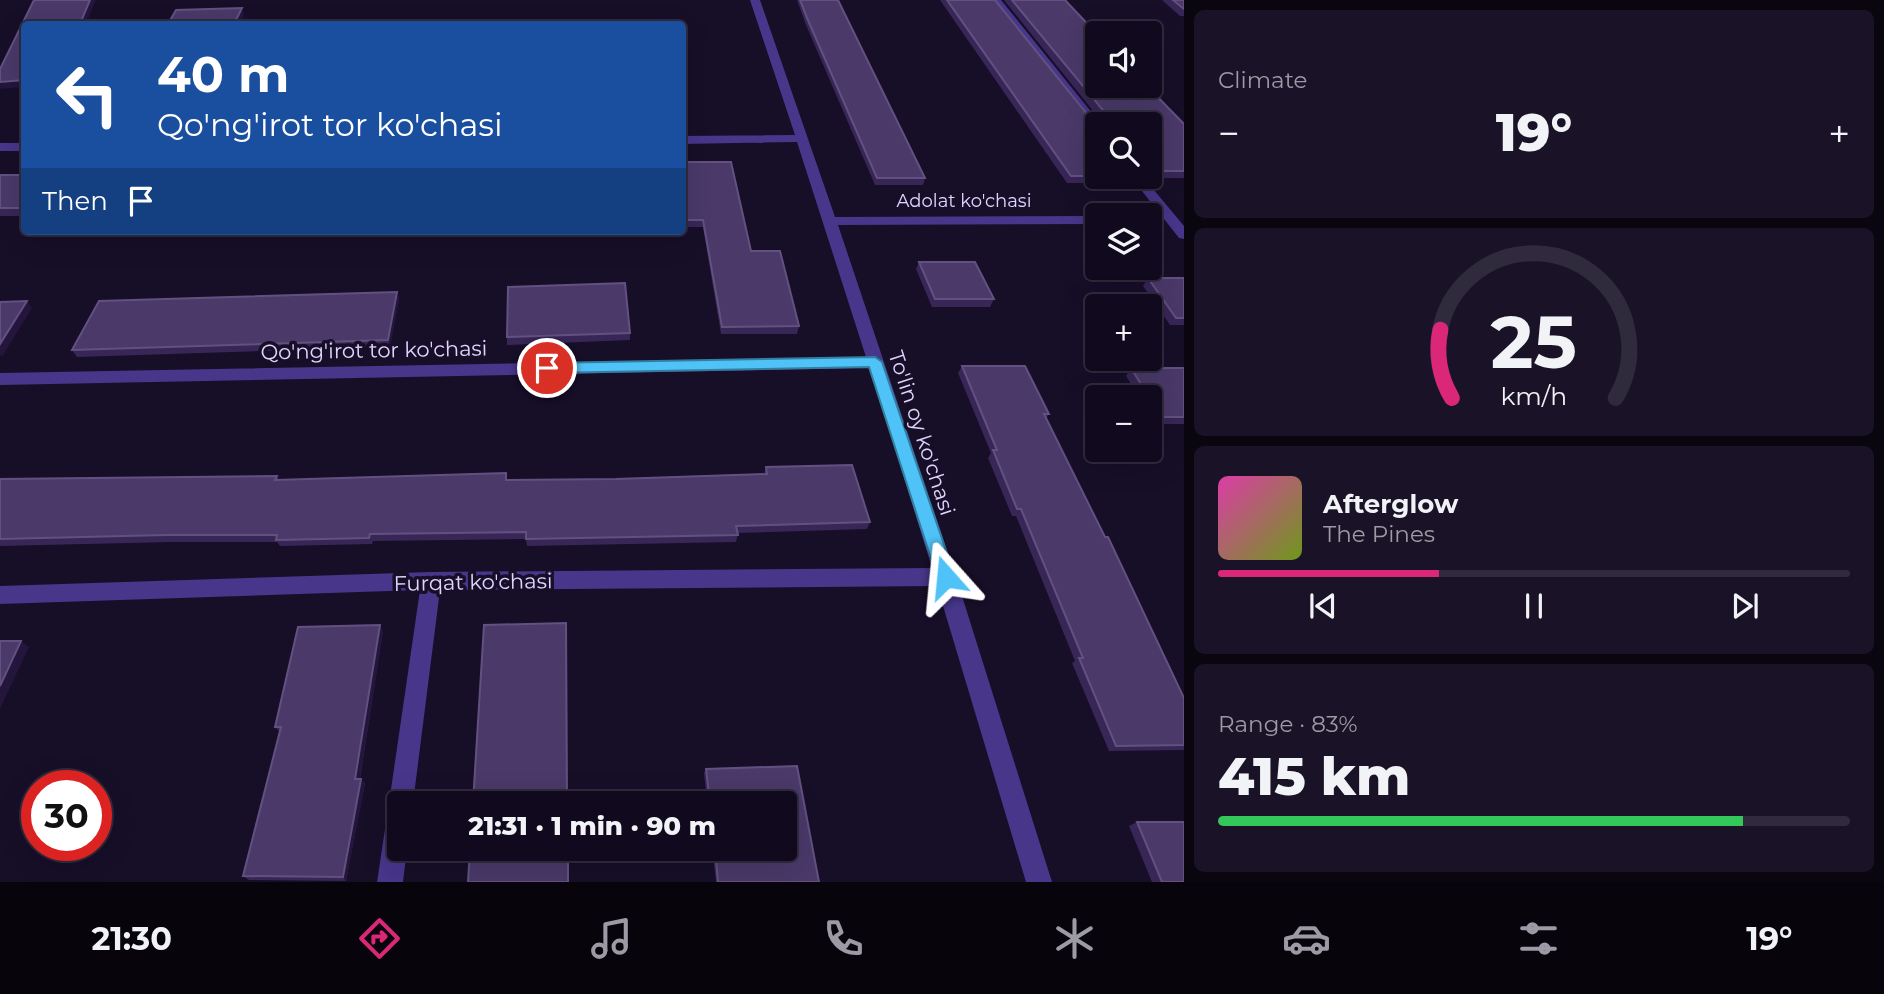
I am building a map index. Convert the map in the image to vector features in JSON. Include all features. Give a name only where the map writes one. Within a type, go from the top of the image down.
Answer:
[{"type":"street","name":"To'lin oy ko'chasi","points":[[755,0],[831,221],[946,577],[1039,882]]},
{"type":"street","points":[[996,0],[1085,112]]},
{"type":"street","points":[[686,140],[803,138]]},
{"type":"street","points":[[0,147],[21,147]]},
{"type":"street","points":[[1149,189],[1178,219],[1184,235]]},
{"type":"street","name":"Adolat ko'chasi","points":[[831,221],[1085,220]]},
{"type":"street","name":"Qo'ng'irot tor ko'chasi","points":[[0,379],[875,362]]},
{"type":"street","name":"Furqat ko'chasi","points":[[0,595],[431,581],[946,577]]},
{"type":"street","points":[[403,791],[431,581]]},
{"type":"street","points":[[390,882],[393,861]]},
{"type":"building","points":[[34,0],[90,0],[81,21],[24,21]]},
{"type":"building","points":[[800,0],[838,0],[925,178],[877,178]]},
{"type":"building","points":[[947,0],[995,0],[1085,112],[1085,176],[1071,176]]},
{"type":"building","points":[[1012,0],[1065,0],[1085,21],[1085,88]]},
{"type":"building","points":[[1173,0],[1184,0],[1184,9]]},
{"type":"building","points":[[242,8],[236,21],[170,21],[176,10]]},
{"type":"building","points":[[21,26],[21,80],[0,82],[0,69]]},
{"type":"building","points":[[1093,98],[1159,98],[1184,124],[1184,171],[1162,171],[1162,112],[1105,112]]},
{"type":"building","points":[[686,162],[731,162],[751,251],[780,251],[799,326],[722,327],[703,220],[686,220]]},
{"type":"building","points":[[0,175],[21,175],[21,208],[0,208]]},
{"type":"building","points":[[919,262],[975,262],[994,299],[935,299]]},
{"type":"building","points":[[1184,278],[1184,318],[1176,318],[1162,294],[1149,280]]},
{"type":"building","points":[[625,283],[630,333],[507,337],[508,287]]},
{"type":"building","points":[[397,292],[388,340],[72,350],[99,301]]},
{"type":"building","points":[[27,301],[0,344],[0,302]]},
{"type":"building","points":[[962,366],[1025,366],[1049,414],[1044,414],[1105,537],[1108,537],[1184,698],[1184,745],[1116,746],[1079,658],[1083,658],[1021,509],[1017,509],[993,450],[997,450]]},
{"type":"building","points":[[1184,368],[1184,417],[1162,417],[1162,385],[1141,385],[1133,371]]},
{"type":"building","points":[[852,465],[870,522],[736,526],[738,535],[526,539],[526,532],[370,534],[369,538],[276,540],[277,535],[0,539],[0,479],[277,476],[275,480],[506,473],[506,480],[616,479],[767,474],[766,467]]},
{"type":"building","points":[[566,623],[567,791],[474,791],[484,625]]},
{"type":"building","points":[[380,625],[355,779],[361,779],[343,877],[243,876],[281,727],[275,727],[298,627]]},
{"type":"building","points":[[0,641],[21,641],[0,686]]},
{"type":"building","points":[[797,766],[819,882],[718,882],[716,861],[797,861],[797,791],[709,791],[706,769]]},
{"type":"building","points":[[1137,822],[1184,822],[1184,882],[1162,882]]},
{"type":"building","points":[[469,861],[568,861],[568,882],[468,882]]},
{"type":"route","points":[[547,368],[875,362],[946,577]]}]
